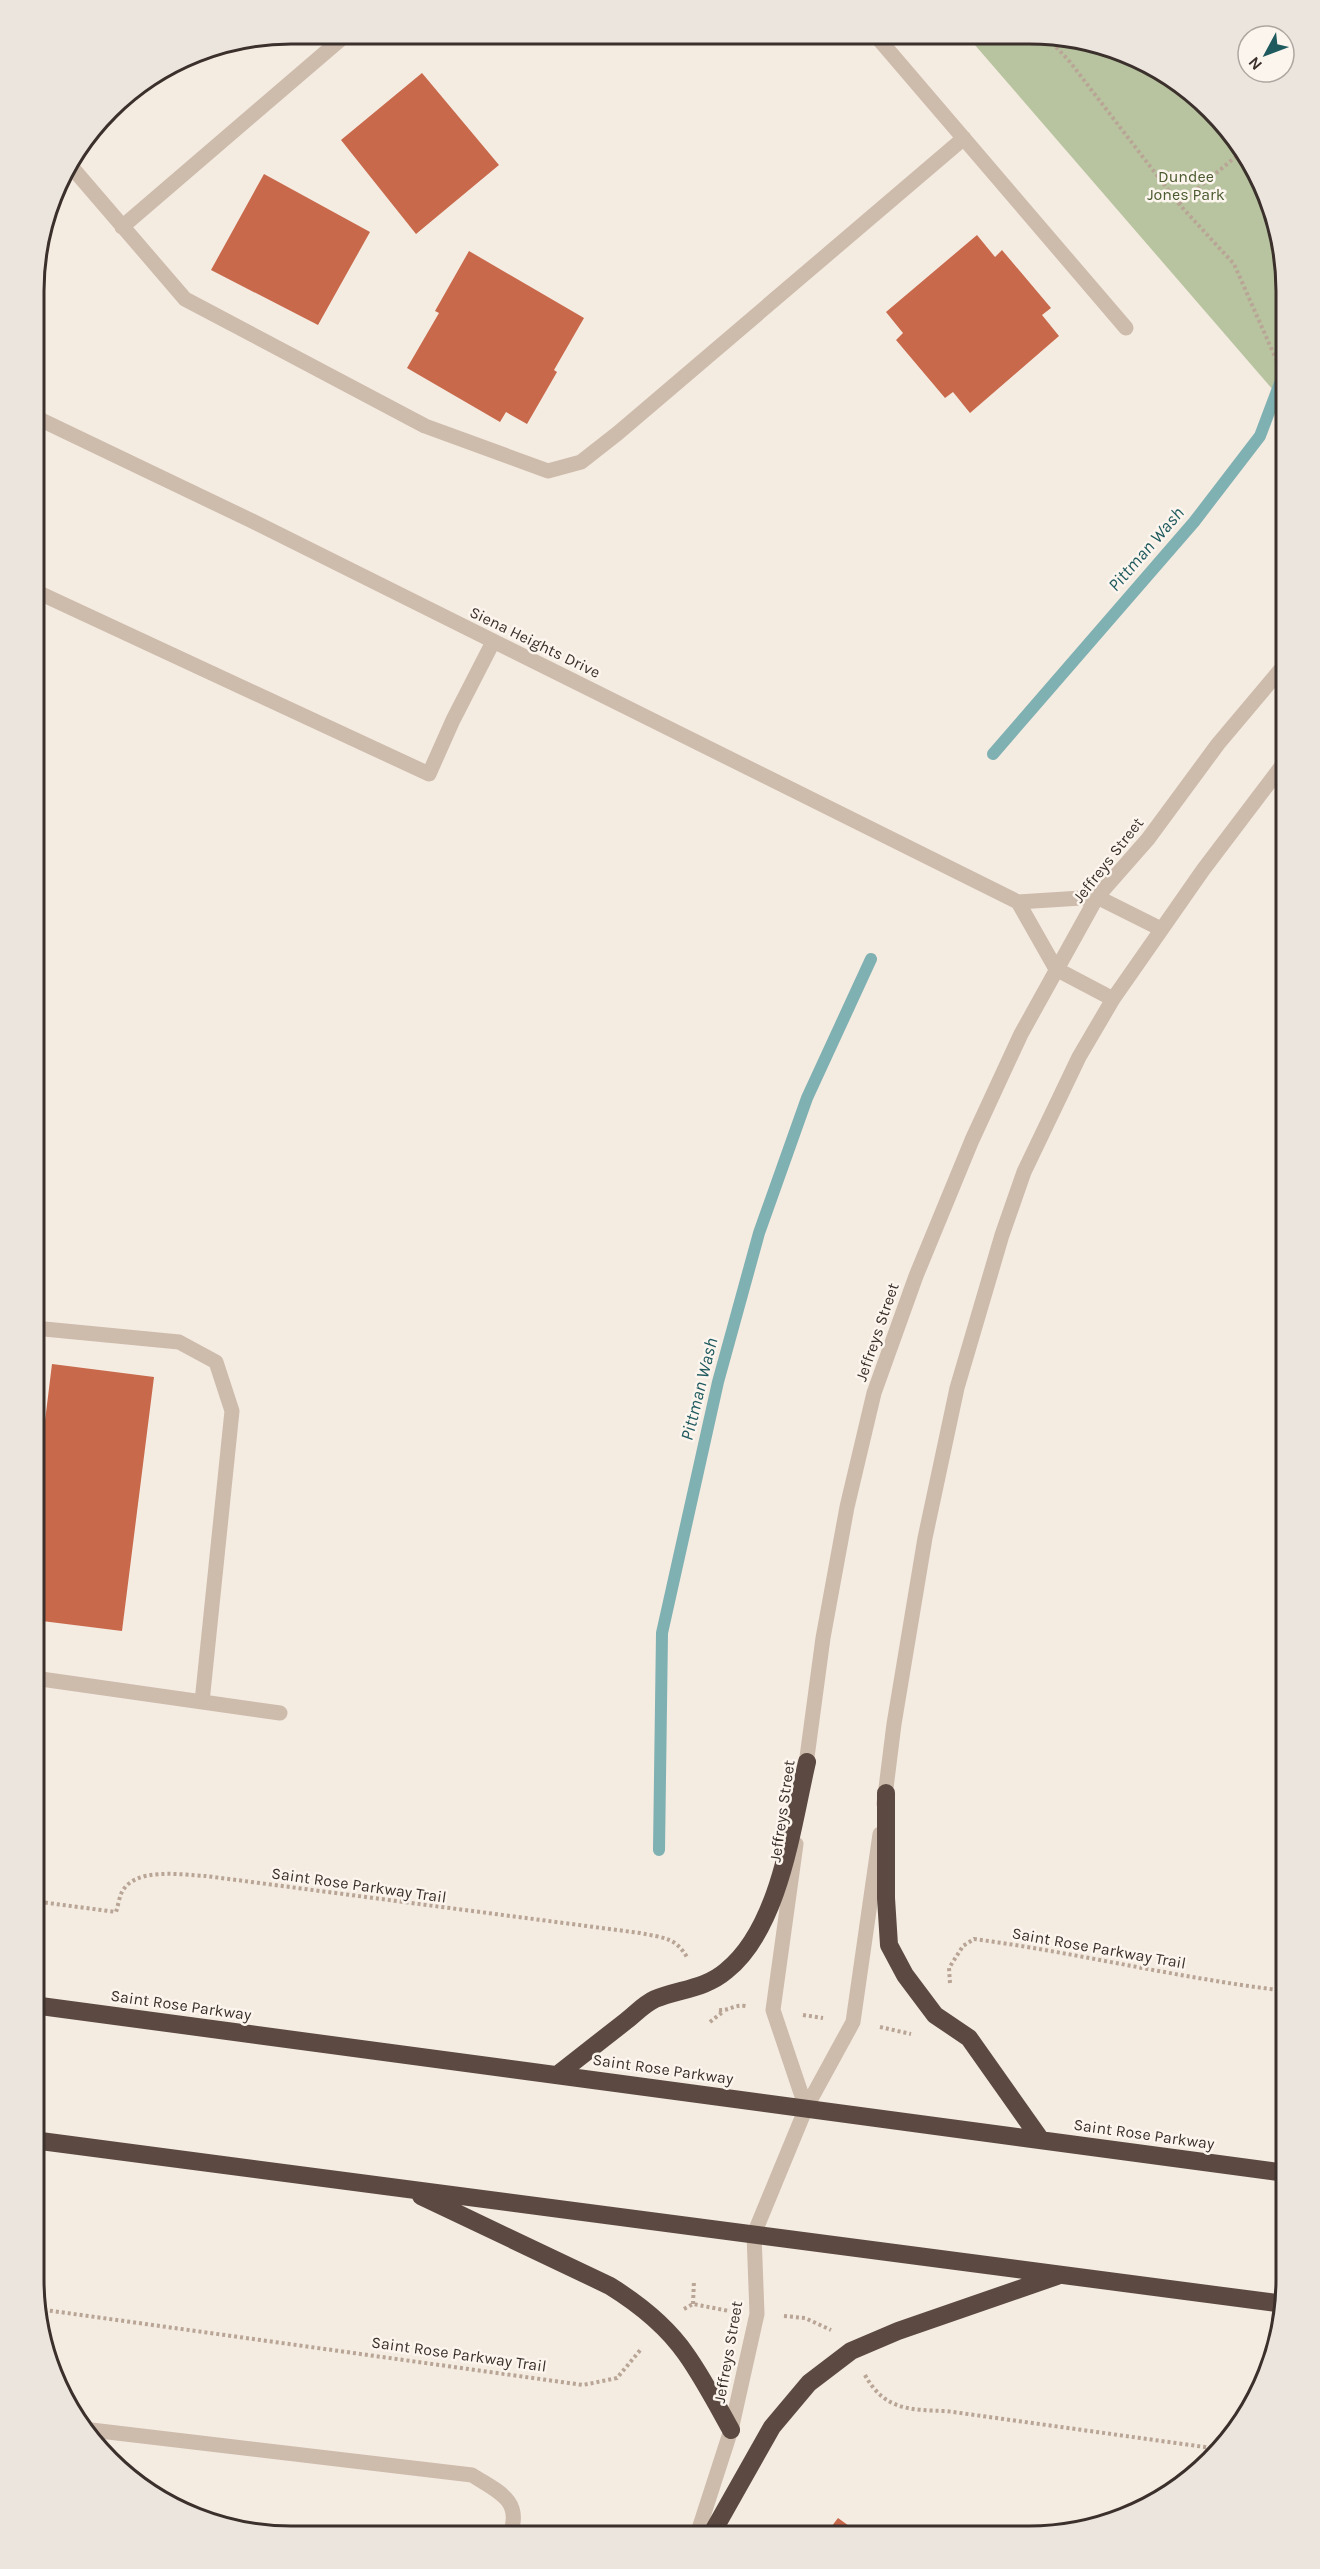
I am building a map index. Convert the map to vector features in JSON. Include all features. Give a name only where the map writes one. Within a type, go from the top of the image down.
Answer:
[{"type":"highway","points":[[557,2075],[653,2000],[714,1980],[746,1952],[762,1925],[781,1872],[807,1762]]},
{"type":"highway","points":[[886,1793],[886,1898],[889,1945],[905,1975],[935,2015],[969,2038],[1041,2140]]},
{"type":"highway","name":"Saint Rose Parkway","points":[[44,2005],[1276,2172]]},
{"type":"highway","points":[[44,2141],[1275,2303]]},
{"type":"highway","points":[[406,2189],[610,2286],[636,2303],[663,2326],[686,2354],[732,2430]]},
{"type":"highway","points":[[716,2526],[771,2427],[809,2383],[851,2351],[898,2331],[1059,2275]]},
{"type":"street","points":[[122,227],[335,44]]},
{"type":"street","points":[[884,44],[1126,328]]},
{"type":"street","points":[[75,171],[185,299],[425,426],[548,471],[581,462],[618,433],[964,138]]},
{"type":"street","name":"Siena Heights Drive","points":[[44,421],[248,519],[1018,902],[1097,897]]},
{"type":"street","points":[[44,595],[429,774],[453,720],[493,642]]},
{"type":"street","name":"Jeffreys Street","points":[[806,2108],[773,2010],[823,1638],[848,1507],[874,1394],[916,1276],[972,1140],[1021,1034],[1056,969],[1097,897],[1148,839],[1218,744],[1276,675]]},
{"type":"street","name":"Jeffreys Street","points":[[700,2526],[732,2430],[757,2314],[754,2234],[806,2108],[853,2022],[894,1724],[925,1538],[957,1388],[1002,1235],[1024,1172],[1079,1057],[1113,999],[1161,929],[1276,774]]},
{"type":"street","points":[[1097,897],[1161,929]]},
{"type":"street","points":[[1018,902],[1056,969],[1113,999]]},
{"type":"street","points":[[44,1329],[179,1342],[216,1362],[232,1411],[202,1702]]},
{"type":"street","points":[[44,1679],[280,1713]]},
{"type":"street","points":[[95,2431],[472,2475],[507,2497],[515,2521],[513,2526]]},
{"type":"path","points":[[1055,45],[1071,62],[1179,204],[1234,264],[1276,359]]},
{"type":"path","points":[[1179,204],[1237,156]]},
{"type":"path","name":"Saint Rose Parkway Trail","points":[[44,1902],[116,1912],[122,1892],[138,1878],[162,1874],[206,1876],[640,1933],[671,1939],[681,1947],[690,1962]]},
{"type":"path","name":"Saint Rose Parkway Trail","points":[[951,1987],[949,1968],[963,1946],[974,1940],[1033,1947],[1243,1986],[1276,1990]]},
{"type":"path","points":[[738,2005],[853,2022],[918,2035]]},
{"type":"path","points":[[710,2022],[725,2011]]},
{"type":"path","points":[[693,2304],[694,2280]]},
{"type":"path","name":"Saint Rose Parkway Trail","points":[[46,2310],[583,2385],[617,2378],[646,2344]]},
{"type":"path","points":[[805,2318],[841,2334]]},
{"type":"path","points":[[865,2373],[872,2388],[890,2403],[912,2410],[946,2411],[1209,2448]]},
{"type":"green space","name":"Dundee Jones Park","points":[[974,44],[1046,44],[1078,48],[1124,62],[1180,94],[1226,140],[1258,196],[1272,242],[1276,274],[1276,393]]},
{"type":"building","points":[[422,73],[499,165],[416,234],[341,140]]},
{"type":"building","points":[[264,174],[370,232],[318,325],[211,270]]},
{"type":"building","points":[[977,235],[995,257],[1002,250],[1051,308],[1042,315],[1059,336],[970,413],[953,392],[945,398],[896,340],[903,333],[886,312]]},
{"type":"building","points":[[469,251],[584,318],[527,424],[506,412],[500,422],[407,368],[439,313],[435,311]]},
{"type":"building","points":[[52,1364],[154,1377],[122,1631],[44,1621],[44,1429]]},
{"type":"building","points":[[838,2518],[849,2526],[832,2526]]},
{"type":"waterway","name":"Pittman Wash","points":[[993,754],[1194,522],[1260,436],[1276,394]]},
{"type":"waterway","name":"Pittman Wash","points":[[659,1850],[662,1633],[718,1382],[759,1233],[807,1098],[871,959]]}]
